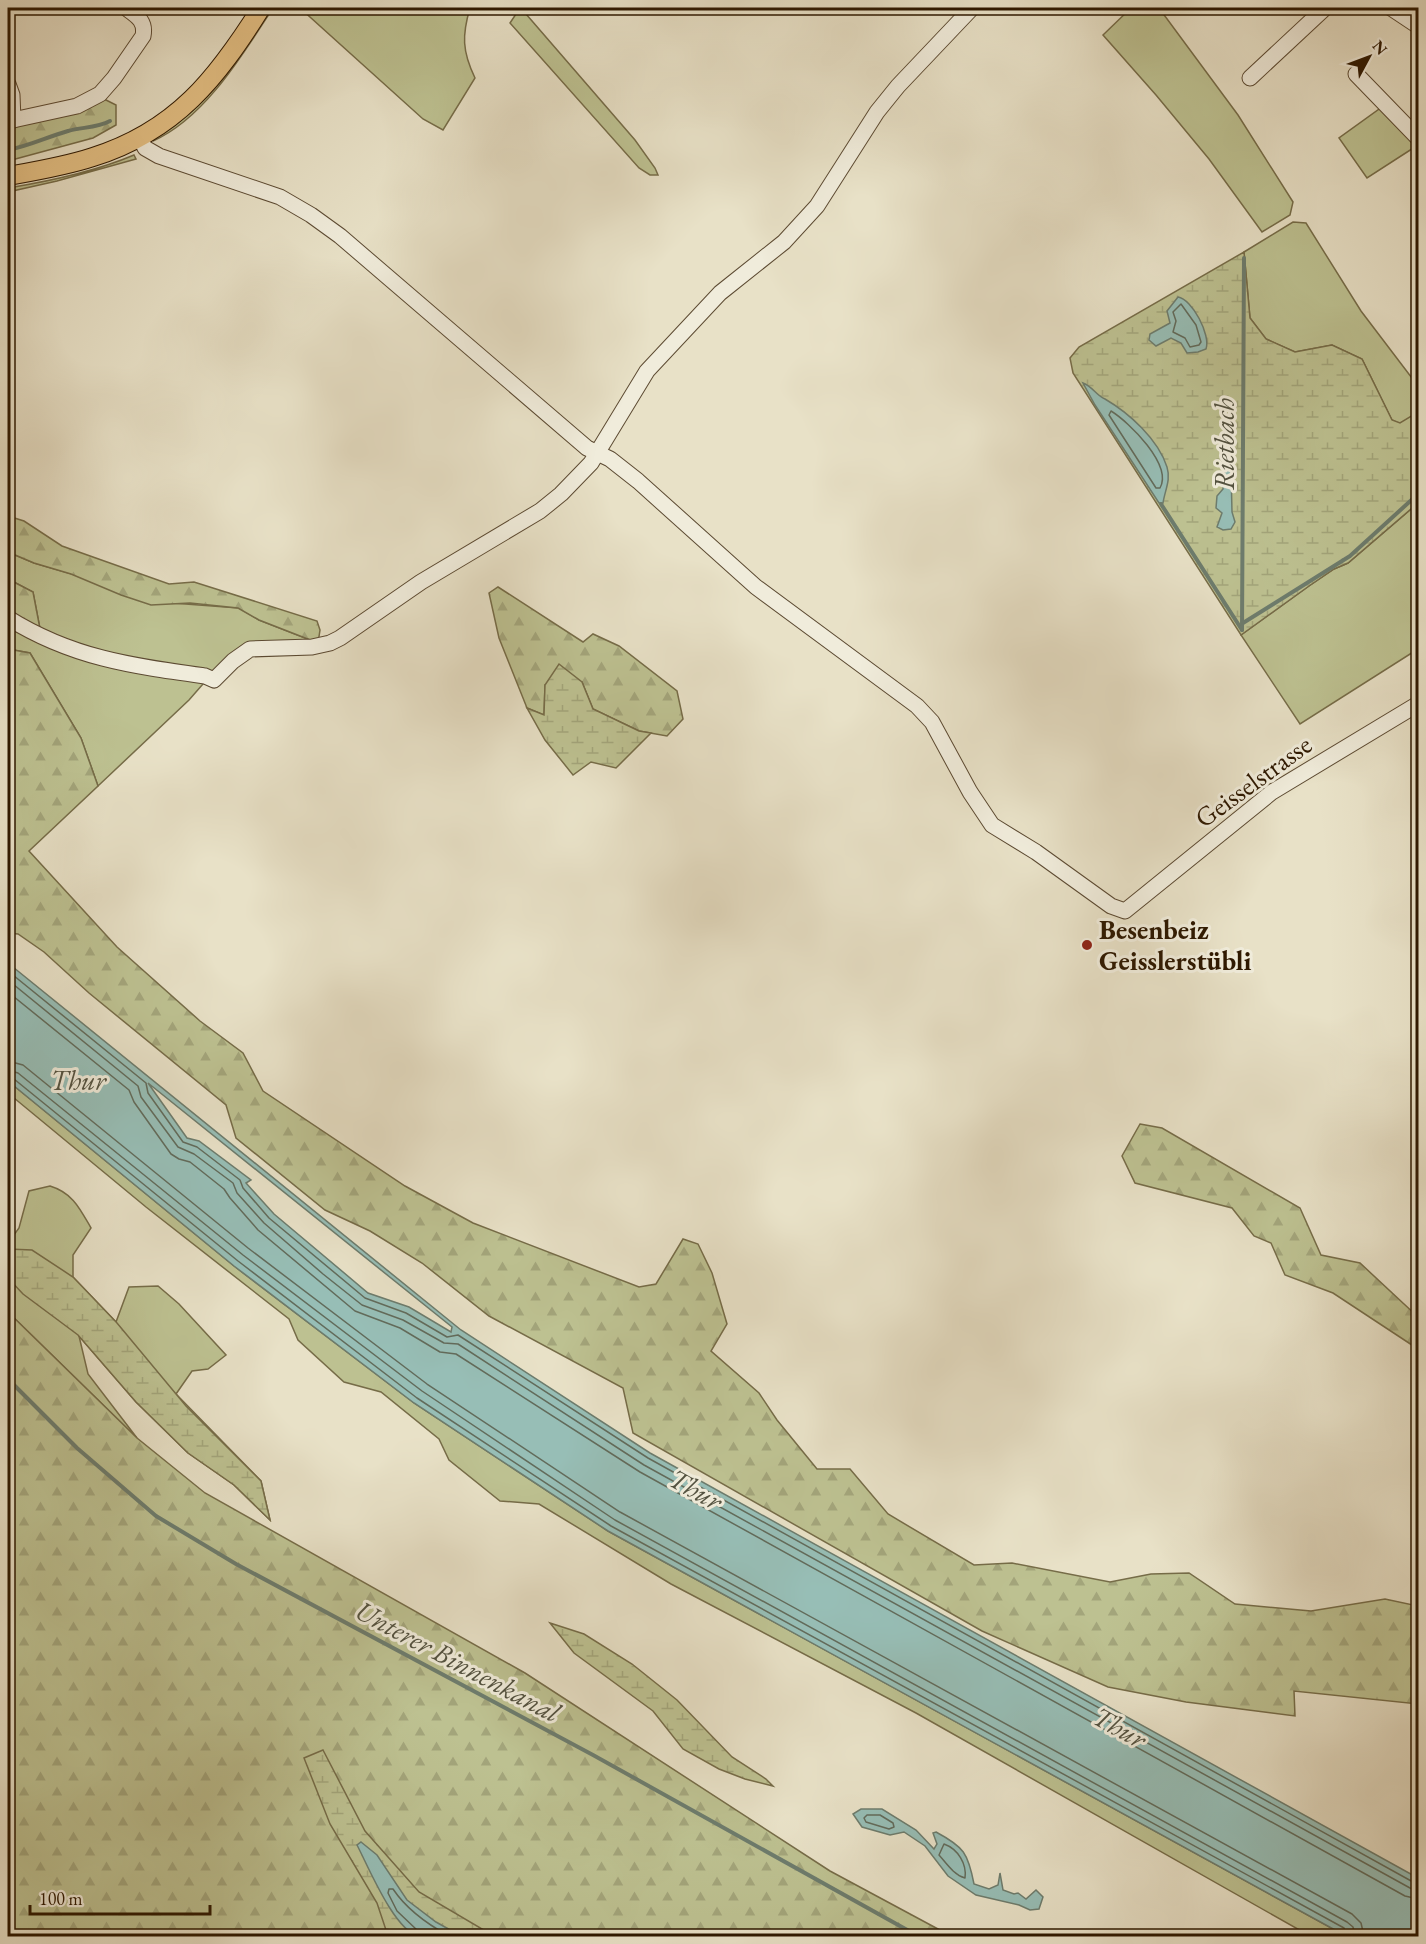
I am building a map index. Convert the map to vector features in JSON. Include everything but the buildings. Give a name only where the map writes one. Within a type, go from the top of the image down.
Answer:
[{"type":"main road","points":[[8,176],[93,158],[140,138],[168,120],[194,98],[239,42],[261,8]]},
{"type":"street","points":[[8,84],[12,95],[10,121],[76,106],[105,90],[143,36],[142,21],[126,8]]},
{"type":"street","points":[[8,618],[49,641],[90,656],[132,666],[205,676],[214,680],[233,661],[250,649],[312,647],[340,638],[422,582],[540,512],[583,472],[598,453],[647,371],[720,293],[784,242],[817,206],[869,123],[898,86],[972,8]]},
{"type":"street","points":[[1250,78],[1325,8]]},
{"type":"street","points":[[1391,8],[1419,26]]},
{"type":"street","points":[[1356,74],[1419,138]]},
{"type":"street","points":[[140,138],[148,150],[159,156],[269,192],[311,215],[340,236],[587,448],[598,453]]},
{"type":"street","name":"Geisselstrasse","points":[[598,453],[610,459],[638,481],[756,587],[866,666],[917,706],[932,722],[970,792],[992,825],[1036,852],[1101,900],[1125,911],[1272,792],[1419,704]]},
{"type":"green space","points":[[270,8],[273,8],[236,64],[206,101],[172,131],[153,141]]},
{"type":"green space","points":[[300,8],[470,8],[465,43],[475,78],[443,130],[423,119]]},
{"type":"green space","points":[[520,8],[527,8],[526,14],[635,140],[658,175],[650,175],[639,168],[510,23]]},
{"type":"green space","points":[[1131,8],[1159,8],[1238,115],[1293,202],[1290,215],[1262,232],[1209,159],[1103,35]]},
{"type":"green space","points":[[102,98],[116,105],[116,125],[93,138],[8,161],[8,127]]},
{"type":"green space","points":[[1382,107],[1418,145],[1367,178],[1339,138]]},
{"type":"green space","points":[[134,155],[136,159],[8,192],[8,188],[72,175]]},
{"type":"green space","points":[[1293,222],[1306,223],[1361,311],[1418,386],[1418,412],[1400,424],[1392,420],[1362,359],[1332,345],[1295,352],[1266,339],[1250,318],[1244,252]]},
{"type":"green space","points":[[1244,252],[1250,318],[1266,339],[1295,352],[1332,345],[1362,359],[1392,420],[1400,423],[1418,412],[1418,503],[1348,563],[1334,569],[1241,635],[1073,373],[1070,358],[1079,347]]},
{"type":"green space","points":[[1418,503],[1418,649],[1300,724],[1241,635],[1334,569],[1348,563]]},
{"type":"green space","points":[[8,516],[24,521],[62,546],[169,584],[194,582],[317,621],[320,630],[318,643],[259,620],[238,608],[190,603],[151,605],[71,574],[34,563],[8,552]]},
{"type":"green space","points":[[8,552],[34,563],[172,603],[239,608],[259,620],[318,643],[262,645],[213,673],[140,665],[41,634],[33,592],[8,579]]},
{"type":"green space","points":[[8,579],[33,592],[41,634],[8,613]]},
{"type":"green space","points":[[498,587],[583,642],[593,634],[619,646],[677,691],[683,719],[667,736],[639,731],[593,709],[582,682],[545,685],[544,715],[527,708],[499,638],[489,593]]},
{"type":"green space","points":[[8,622],[203,682],[203,684],[98,786],[81,738],[30,653],[8,649]]},
{"type":"green space","points":[[8,649],[30,653],[81,738],[98,786],[29,851],[117,947],[200,1021],[243,1053],[263,1091],[405,1186],[473,1223],[639,1287],[656,1284],[683,1239],[698,1244],[712,1273],[727,1324],[711,1351],[759,1393],[777,1420],[817,1469],[850,1469],[888,1514],[974,1565],[1012,1563],[1110,1582],[1151,1574],[1189,1573],[1235,1604],[1311,1611],[1385,1599],[1418,1606],[1418,1704],[1294,1691],[1295,1716],[1186,1702],[1108,1687],[982,1631],[633,1433],[623,1388],[489,1316],[422,1263],[370,1231],[325,1210],[236,1138],[226,1105],[89,993],[44,952],[18,934],[8,933]]},
{"type":"green space","points":[[559,664],[582,682],[593,709],[639,731],[651,733],[616,768],[591,762],[573,775],[545,740],[527,708],[544,715],[545,685]]},
{"type":"green space","points":[[8,1081],[234,1266],[414,1403],[608,1531],[1346,1936],[1310,1936],[916,1713],[671,1584],[539,1504],[500,1501],[449,1460],[439,1439],[381,1392],[344,1382],[298,1340],[289,1319],[146,1207],[8,1093]]},
{"type":"green space","points":[[1140,1124],[1162,1128],[1300,1208],[1321,1255],[1360,1263],[1418,1317],[1418,1349],[1333,1293],[1285,1275],[1271,1243],[1254,1236],[1232,1208],[1135,1183],[1122,1156]]},
{"type":"green space","points":[[50,1186],[70,1197],[91,1228],[73,1255],[73,1277],[116,1322],[129,1287],[158,1286],[179,1304],[226,1355],[208,1369],[192,1371],[176,1394],[261,1481],[270,1520],[234,1485],[188,1453],[136,1402],[79,1336],[88,1374],[137,1438],[8,1312],[8,1243],[19,1228],[29,1191]]},
{"type":"green space","points":[[8,1249],[32,1250],[73,1277],[117,1323],[186,1406],[261,1481],[270,1520],[234,1485],[188,1453],[136,1402],[78,1335],[23,1294],[8,1278]]},
{"type":"green space","points":[[8,1312],[137,1438],[205,1493],[525,1673],[830,1871],[951,1936],[8,1936]]},
{"type":"green space","points":[[550,1623],[584,1634],[632,1664],[677,1700],[732,1757],[773,1786],[719,1769],[683,1749],[653,1711],[574,1653]]},
{"type":"green space","points":[[323,1750],[365,1831],[419,1892],[494,1936],[388,1936],[377,1903],[330,1824],[304,1758]]},
{"type":"water","points":[[1178,297],[1189,304],[1199,318],[1206,335],[1206,349],[1187,353],[1181,343],[1171,338],[1156,346],[1149,340],[1150,334],[1170,323],[1167,311]]},
{"type":"water","points":[[1083,383],[1133,419],[1157,447],[1168,472],[1163,503],[1159,503]]},
{"type":"water","points":[[1226,468],[1231,470],[1232,512],[1235,522],[1231,529],[1223,530],[1217,527],[1222,513],[1216,508],[1217,496],[1223,489],[1223,474]]},
{"type":"water","name":"Thur","points":[[8,963],[461,1330],[650,1453],[1418,1878],[1418,1936],[1346,1936],[608,1531],[414,1403],[234,1266],[8,1081]],"holes":[[[148,1083],[452,1327],[451,1332],[409,1307],[368,1293],[274,1214],[246,1183],[251,1180],[199,1141],[187,1138]]]},
{"type":"water","points":[[861,1809],[882,1809],[916,1830],[934,1849],[937,1844],[933,1833],[936,1832],[945,1837],[959,1847],[967,1858],[974,1884],[989,1889],[998,1885],[1000,1873],[1003,1890],[1018,1893],[1026,1899],[1036,1890],[1043,1897],[1039,1909],[1030,1910],[1019,1905],[976,1895],[948,1876],[925,1846],[904,1832],[890,1835],[862,1827],[853,1814]]},
{"type":"water","points":[[361,1842],[377,1855],[407,1900],[436,1922],[461,1936],[440,1938],[419,1936],[410,1932],[383,1897],[357,1845]]},
{"type":"waterway","points":[[8,150],[68,131],[110,121]]},
{"type":"waterway","name":"Rietbach","points":[[1242,630],[1244,258]]},
{"type":"waterway","points":[[1243,623],[1350,556],[1418,494]]},
{"type":"waterway","points":[[1161,504],[1242,630]]},
{"type":"waterway","name":"Unterer Binnenkanal","points":[[8,1379],[77,1448],[156,1516],[236,1564],[593,1755],[918,1936]]},
{"type":"place","name":"Besenbeiz Geisslerstübli","points":[[1087,945]]}]
